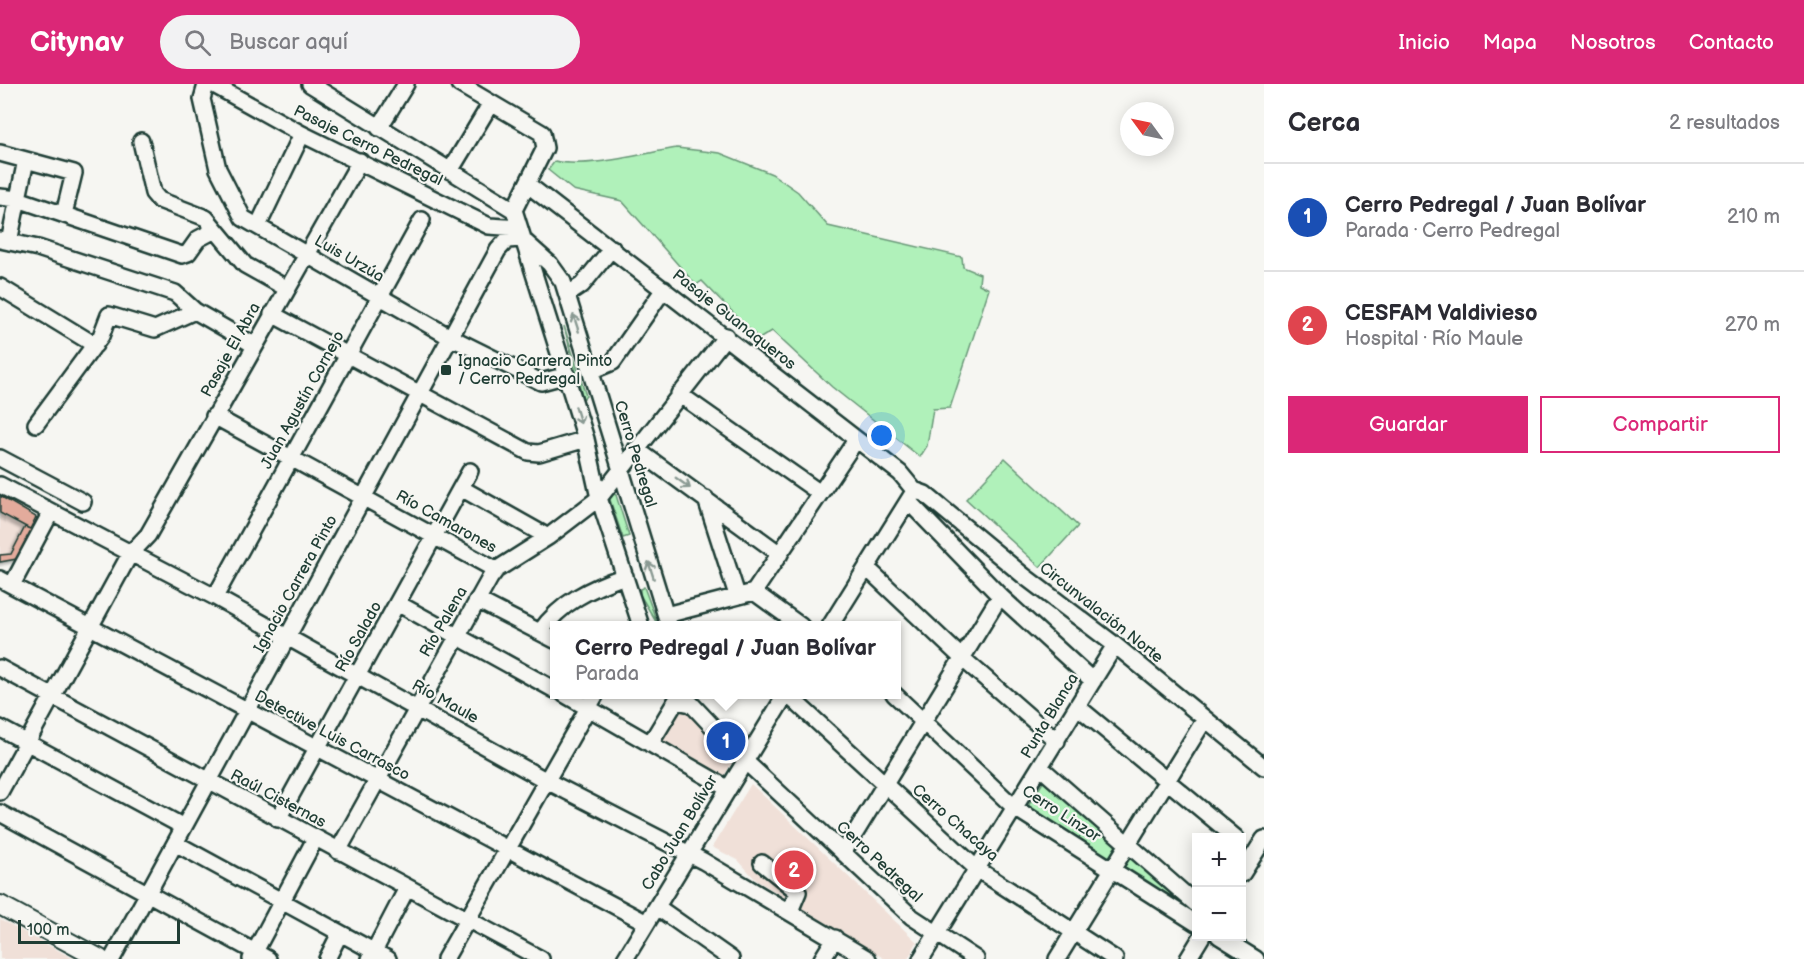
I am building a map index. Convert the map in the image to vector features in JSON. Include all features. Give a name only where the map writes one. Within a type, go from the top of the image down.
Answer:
[{"type":"main road","points":[[0,905],[100,959]]},
{"type":"street","points":[[310,84],[514,210]]},
{"type":"street","points":[[379,128],[406,84]]},
{"type":"street","points":[[459,84],[542,133],[545,148],[514,210],[586,439],[599,498],[639,621]]},
{"type":"street","name":"Pasaje Cerro Pedregal","points":[[206,85],[214,85],[302,134],[489,226],[520,234]]},
{"type":"street","name":"Luis Urzúa","points":[[206,85],[202,99],[218,169],[237,211],[243,218],[450,337],[541,382],[567,375]]},
{"type":"street","points":[[450,171],[491,103]]},
{"type":"street","points":[[258,226],[302,134]]},
{"type":"street","points":[[141,141],[153,193],[159,200],[206,218],[244,265],[286,288]]},
{"type":"street","points":[[0,153],[74,173],[64,214]]},
{"type":"street","points":[[26,160],[18,199],[4,241],[38,248],[175,293],[195,311],[254,345]]},
{"type":"street","name":"Pasaje El Abra","points":[[0,792],[130,554],[147,535],[360,161]]},
{"type":"street","name":"Pasaje Guanaqueros","points":[[527,184],[900,473],[911,496],[1000,596],[1093,681]]},
{"type":"street","points":[[0,197],[18,199],[182,255],[188,253],[198,239],[215,230]]},
{"type":"street","name":"Juan Agustín Cornejo","points":[[215,597],[422,220]]},
{"type":"street","name":"Cerro Pedregal","points":[[520,234],[550,264],[563,282],[667,620]]},
{"type":"street","name":"Ignacio Carrera Pinto","points":[[112,959],[498,250],[507,240],[520,234]]},
{"type":"street","points":[[567,295],[582,285],[612,248]]},
{"type":"street","points":[[0,287],[95,345]]},
{"type":"street","points":[[591,371],[613,362],[664,289]]},
{"type":"street","points":[[36,424],[95,345],[109,315],[155,329],[195,311]]},
{"type":"street","points":[[272,314],[534,454],[586,439]]},
{"type":"street","name":"Río Camarones","points":[[214,416],[496,570],[548,537],[599,498],[726,336]]},
{"type":"street","points":[[679,394],[820,493]]},
{"type":"street","points":[[667,620],[737,595],[754,592],[856,440]]},
{"type":"street","points":[[636,449],[780,554]]},
{"type":"street","points":[[0,483],[5,460],[83,502]]},
{"type":"street","name":"Río Salado","points":[[279,819],[470,471]]},
{"type":"street","name":"Río Maule","points":[[0,483],[417,707],[547,781],[690,854],[868,959]]},
{"type":"street","points":[[461,488],[548,537]]},
{"type":"street","name":"Circunvalación Norte","points":[[911,496],[926,494],[1024,576],[1115,645],[1264,767]]},
{"type":"street","points":[[833,621],[911,496]]},
{"type":"street","points":[[706,500],[737,595]]},
{"type":"street","points":[[6,582],[51,512]]},
{"type":"street","points":[[867,568],[962,658],[1056,741]]},
{"type":"street","name":"Río Palena","points":[[338,851],[457,635],[496,570]]},
{"type":"street","points":[[540,632],[552,614],[593,587],[625,576]]},
{"type":"street","name":"Detective Luis Carrasco","points":[[6,582],[647,923]]},
{"type":"street","points":[[754,592],[794,621]]},
{"type":"street","points":[[843,853],[1000,596]]},
{"type":"street","points":[[477,600],[550,637]]},
{"type":"street","points":[[398,603],[550,687]]},
{"type":"street","name":"Punta Blanca","points":[[921,959],[1115,645]]},
{"type":"street","name":"Raúl Cisternas","points":[[0,668],[208,782],[541,959]]},
{"type":"street","points":[[650,744],[676,701],[683,699]]},
{"type":"street","name":"Cerro Pedregal","points":[[688,699],[745,761],[912,917],[976,959]]},
{"type":"street","name":"Cabo Juan Bolívar","points":[[625,959],[781,699]]},
{"type":"street","name":"Cerro Chacaya","points":[[786,699],[977,869],[1115,959]]},
{"type":"street","name":"Cerro Linzor","points":[[899,699],[1015,808],[1192,920]]},
{"type":"street","points":[[446,959],[466,919],[592,702],[650,744],[727,788]]},
{"type":"street","points":[[1078,706],[1231,833]]},
{"type":"street","points":[[1057,959],[1206,719]]},
{"type":"street","points":[[0,728],[184,827]]},
{"type":"street","points":[[1040,767],[1192,900]]},
{"type":"street","points":[[0,813],[258,957],[282,901],[315,839]]},
{"type":"street","points":[[1246,870],[1259,858],[1264,839]]},
{"type":"street","points":[[175,843],[340,933],[372,955],[388,959]]},
{"type":"street","points":[[1246,847],[1259,858]]},
{"type":"street","points":[[762,863],[798,892],[790,911]]},
{"type":"street","points":[[372,955],[407,888]]},
{"type":"street","points":[[657,907],[731,959]]},
{"type":"street","points":[[327,959],[340,933]]},
{"type":"street","points":[[822,959],[835,939]]},
{"type":"street","points":[[1188,959],[1199,941]]},
{"type":"street","points":[[1227,941],[1256,959]]},
{"type":"shaded area","points":[[0,496],[36,517],[22,558],[0,562]]},
{"type":"shaded area","points":[[677,704],[686,705],[733,760],[722,780],[655,742]]},
{"type":"shaded area","points":[[751,784],[917,942],[908,959],[885,959],[756,880],[738,860],[712,847]]},
{"type":"shaded area","points":[[0,919],[74,959],[0,959]]},
{"type":"green space","points":[[677,148],[720,153],[772,174],[798,192],[828,226],[962,257],[963,267],[980,274],[979,284],[989,289],[950,408],[933,409],[927,446],[920,457],[832,387],[772,331],[759,339],[702,281],[696,285],[622,201],[573,190],[548,170],[555,161],[599,162]]},
{"type":"green space","points":[[564,326],[586,396],[583,399]]},
{"type":"green space","points":[[1005,458],[1078,526],[1040,567],[966,499]]},
{"type":"green space","points":[[612,493],[616,495],[629,536],[623,538],[609,497]]},
{"type":"green space","points":[[644,587],[657,621],[640,595],[640,589]]},
{"type":"green space","points":[[1045,779],[1119,844],[1109,860],[1028,806]]},
{"type":"green space","points":[[1129,850],[1192,906],[1192,914],[1120,865]]},
{"type":"building","points":[[0,496],[36,517],[30,529],[0,513]]},
{"type":"building","points":[[36,517],[42,521],[22,558],[0,562],[0,555],[11,554],[25,527],[30,529]]},
{"type":"place","name":"Ignacio Carrera Pinto / Cerro Pedregal","points":[[446,370]]},
{"type":"place","name":"Cerro Pedregal / Juan Bolívar","points":[[726,741]]},
{"type":"place","name":"CESFAM Valdivieso","points":[[794,870]]}]
